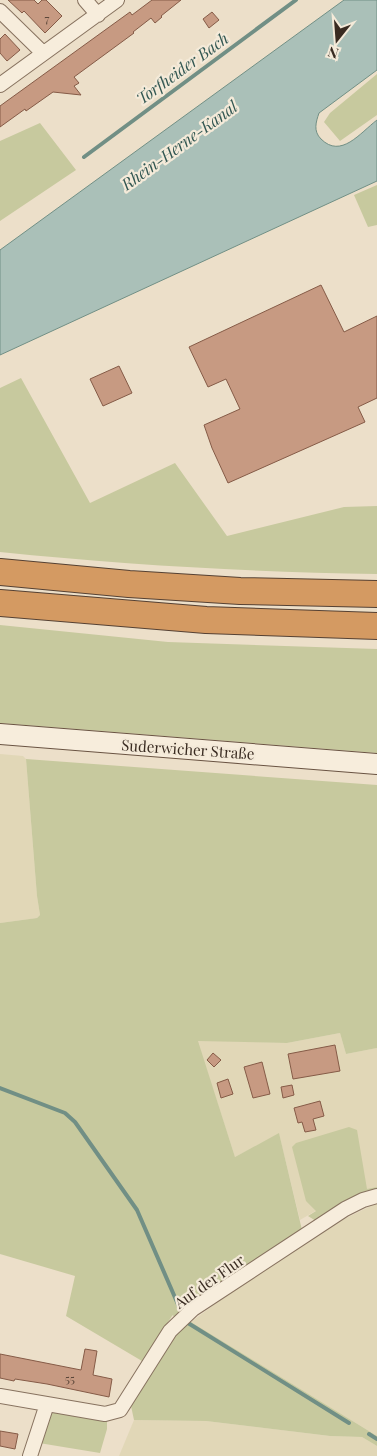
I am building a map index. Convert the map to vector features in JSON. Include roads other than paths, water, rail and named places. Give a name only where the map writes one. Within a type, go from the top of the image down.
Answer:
[{"type":"highway","points":[[0,572],[129,584],[240,591],[377,594]]},
{"type":"highway","points":[[0,603],[206,620],[377,626]]},
{"type":"main road","name":"Suderwicher Straße","points":[[0,734],[377,764]]},
{"type":"street","points":[[85,0],[98,15]]},
{"type":"street","points":[[0,84],[117,0]]},
{"type":"street","points":[[0,11],[43,53]]},
{"type":"street","name":"Auf der Flur","points":[[0,1396],[104,1414],[120,1410],[170,1331],[193,1309],[345,1209],[363,1200],[377,1196]]},
{"type":"street","points":[[30,1456],[47,1404]]},
{"type":"water","name":"Rhein-Herne-Kanal","points":[[344,0],[377,0],[377,70],[319,113],[316,130],[318,136],[328,144],[343,145],[357,137],[377,120],[377,181],[0,355],[0,250]]},
{"type":"waterway","name":"Torfheider Bach","points":[[84,157],[296,0]]},
{"type":"waterway","points":[[0,1088],[65,1113],[75,1122],[137,1210],[180,1309]]},
{"type":"waterway","points":[[188,1323],[349,1423]]},
{"type":"waterway","points":[[369,1434],[377,1439]]}]
